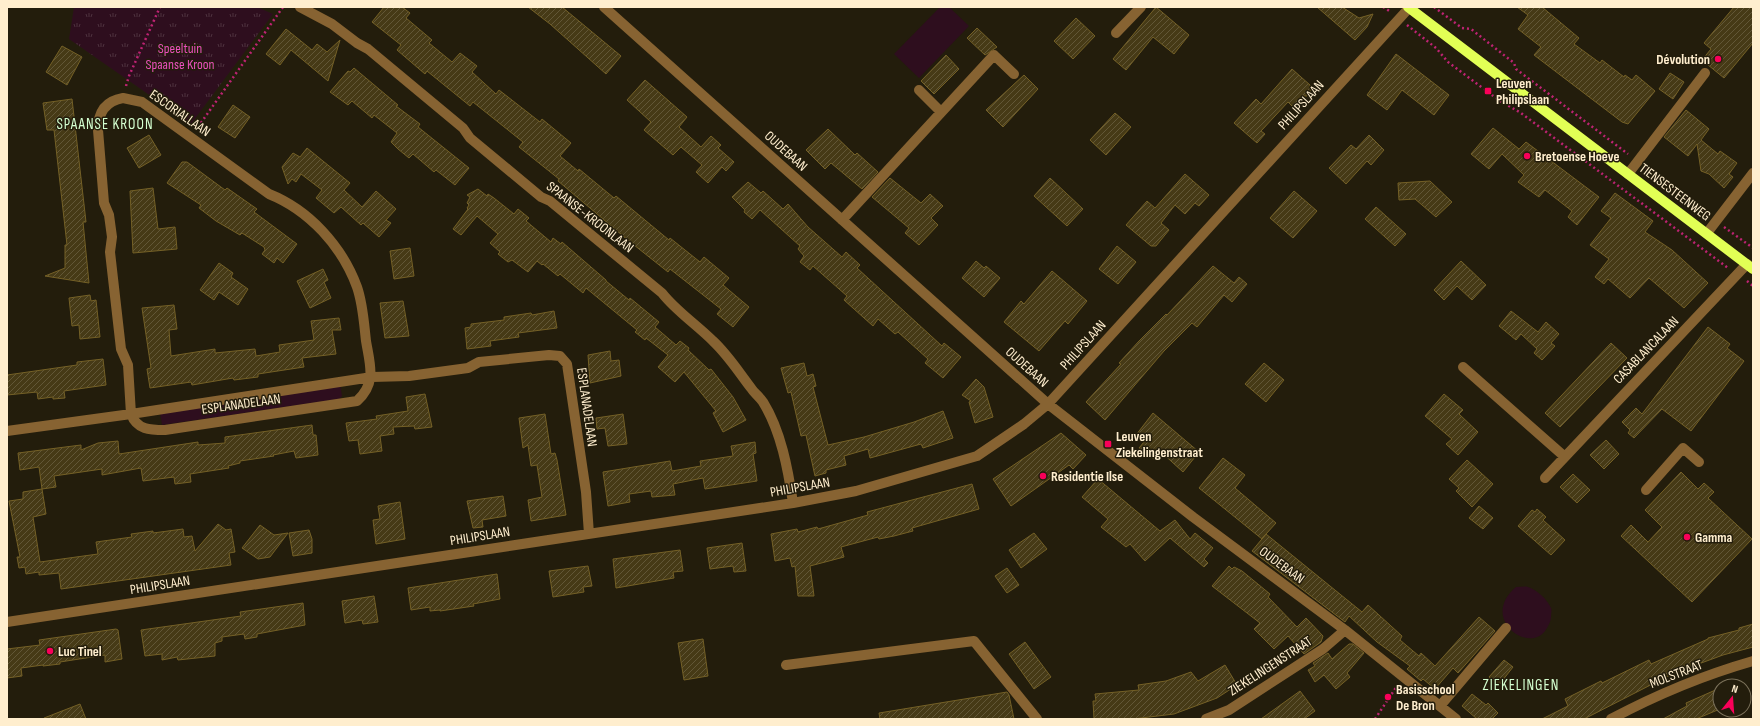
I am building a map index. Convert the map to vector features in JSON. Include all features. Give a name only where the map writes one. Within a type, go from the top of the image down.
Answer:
[{"type":"main road","name":"TIENSESTEENWEG","points":[[1409,7],[1750,266]]},
{"type":"street","name":"SPAANSE-KROONLAAN","points":[[300,7],[332,24],[357,43],[368,49],[463,128],[470,138],[541,197],[550,201],[662,293],[670,304],[712,340],[736,366],[762,401],[772,422],[783,452],[794,503]]},
{"type":"street","name":"OUDEBAAN","points":[[604,7],[1048,404],[1193,517],[1345,630],[1456,719]]},
{"type":"street","points":[[1116,33],[1141,7]]},
{"type":"street","name":"PHILIPSLAAN","points":[[7,622],[794,503],[856,491],[977,456],[1024,424],[1048,404],[1409,7]]},
{"type":"street","points":[[842,220],[994,55],[1014,74]]},
{"type":"street","points":[[1628,174],[1705,73]]},
{"type":"street","points":[[918,90],[941,112]]},
{"type":"street","name":"ESCORIALLAAN","points":[[123,98],[142,102],[269,194],[284,200],[304,214],[326,234],[334,244],[357,288],[372,377]]},
{"type":"street","points":[[123,98],[116,99],[104,108],[98,120],[98,130],[104,203],[109,215],[112,237],[110,252],[122,349],[128,365],[131,414]]},
{"type":"street","points":[[1708,233],[1753,173]]},
{"type":"street","name":"CASABLANCALAAN","points":[[1545,478],[1738,274],[1750,266]]},
{"type":"street","name":"ESPLANADELAAN","points":[[7,431],[131,414],[372,377],[409,376],[468,368],[480,362],[548,355],[560,356],[567,364],[586,492],[589,534]]},
{"type":"street","points":[[1463,367],[1565,457]]},
{"type":"street","name":"ESPLANADELAAN","points":[[131,414],[133,420],[144,429],[165,430],[357,401],[362,396],[372,377]]},
{"type":"street","points":[[1646,490],[1683,448],[1699,462]]},
{"type":"street","points":[[1440,706],[1506,628]]},
{"type":"street","name":"ZIEKELINGENSTRAAT","points":[[1206,719],[1229,710],[1323,649],[1345,630]]},
{"type":"street","points":[[786,665],[974,641],[1037,719]]},
{"type":"street","name":"MOLSTRAAT","points":[[1611,719],[1649,699],[1719,672],[1753,661]]},
{"type":"path","points":[[123,98],[129,76],[160,7]]},
{"type":"path","points":[[190,138],[283,7]]},
{"type":"path","points":[[1383,7],[1391,13]]},
{"type":"path","points":[[1434,7],[1462,28],[1471,29],[1514,63],[1516,69],[1753,248]]},
{"type":"path","points":[[1406,24],[1436,48],[1448,62],[1500,101],[1521,113],[1753,286]]},
{"type":"path","points":[[1375,719],[1403,676]]},
{"type":"green space","name":"Speeltuin Spaanse Kroon","points":[[74,7],[257,7],[273,14],[191,124],[69,39]]},
{"type":"green space","points":[[940,7],[949,7],[969,26],[919,78],[894,54]]},
{"type":"green space","points":[[340,384],[342,396],[339,399],[162,425],[160,413]]},
{"type":"green space","points":[[1516,587],[1527,587],[1535,590],[1545,598],[1551,608],[1550,622],[1540,636],[1530,638],[1520,636],[1511,630],[1505,622],[1503,611],[1506,599]]},
{"type":"building","points":[[384,7],[402,7],[410,13],[406,18],[432,40],[429,43],[452,62],[460,53],[477,66],[472,72],[496,94],[499,90],[540,122],[542,119],[571,143],[560,156],[578,171],[579,169],[614,198],[616,196],[669,240],[670,238],[700,262],[704,257],[729,278],[723,285],[749,307],[733,327],[717,314],[721,309],[670,269],[668,272],[629,241],[558,181],[559,179],[519,147],[523,142],[473,102],[470,106],[427,71],[425,74],[397,50],[401,45],[372,22]]},
{"type":"building","points":[[528,7],[562,7],[621,56],[606,74],[550,24]]},
{"type":"building","points":[[1156,7],[1189,35],[1174,54],[1153,37],[1126,70],[1113,59]]},
{"type":"building","points":[[1317,7],[1342,7],[1359,18],[1373,14],[1367,27],[1355,40]]},
{"type":"building","points":[[1517,7],[1542,7],[1579,38],[1574,44],[1600,63],[1602,60],[1624,77],[1625,75],[1632,80],[1636,75],[1655,91],[1628,124],[1622,122],[1534,55],[1541,47],[1518,29],[1528,15]]},
{"type":"building","points":[[1734,7],[1753,7],[1753,43],[1724,78],[1702,60],[1711,49],[1704,43]]},
{"type":"building","points":[[1076,18],[1095,36],[1073,59],[1054,41]]},
{"type":"building","points":[[977,28],[997,47],[985,55],[967,38]]},
{"type":"building","points":[[286,29],[312,50],[317,44],[327,52],[340,40],[328,81],[291,50],[280,65],[266,54]]},
{"type":"building","points":[[62,46],[82,57],[67,85],[46,72]]},
{"type":"building","points":[[1396,54],[1449,95],[1434,115],[1402,90],[1387,110],[1367,95]]},
{"type":"building","points":[[946,55],[959,69],[934,94],[921,81]]},
{"type":"building","points":[[354,68],[398,105],[396,106],[420,124],[418,127],[469,168],[455,185],[436,170],[434,172],[413,154],[409,158],[398,149],[391,142],[397,133],[374,115],[372,118],[352,101],[348,105],[330,92],[348,71],[350,72]]},
{"type":"building","points":[[1292,69],[1310,85],[1311,91],[1307,96],[1302,96],[1293,107],[1288,102],[1261,131],[1265,134],[1257,143],[1234,123],[1256,99],[1261,104]]},
{"type":"building","points":[[1670,73],[1684,82],[1673,99],[1659,89]]},
{"type":"building","points":[[1024,75],[1038,89],[1003,127],[986,110]]},
{"type":"building","points":[[645,80],[687,117],[679,127],[701,147],[711,136],[721,145],[718,148],[734,162],[726,171],[722,167],[708,183],[696,172],[702,165],[681,147],[673,155],[644,130],[651,122],[627,100]]},
{"type":"building","points":[[72,99],[86,222],[83,222],[89,283],[45,276],[65,268],[65,245],[67,245],[54,130],[47,130],[43,103]]},
{"type":"building","points":[[233,105],[250,117],[235,138],[218,127]]},
{"type":"building","points":[[1686,110],[1709,129],[1701,140],[1718,154],[1720,151],[1737,163],[1729,174],[1733,177],[1724,188],[1709,174],[1701,171],[1697,144],[1688,156],[1664,137]]},
{"type":"building","points":[[1115,113],[1131,127],[1106,155],[1090,140]]},
{"type":"building","points":[[1493,128],[1519,149],[1526,142],[1599,197],[1577,225],[1568,217],[1572,211],[1545,190],[1539,197],[1518,182],[1524,175],[1502,154],[1489,169],[1471,154]]},
{"type":"building","points":[[828,129],[855,155],[857,153],[878,172],[862,189],[831,163],[825,169],[806,150]]},
{"type":"building","points":[[149,135],[161,155],[139,168],[127,148]]},
{"type":"building","points":[[1369,135],[1384,150],[1371,165],[1367,161],[1346,184],[1329,168],[1351,145],[1356,149]]},
{"type":"building","points":[[307,148],[350,183],[344,190],[362,207],[376,191],[396,209],[386,220],[391,223],[379,237],[363,223],[361,225],[341,207],[334,213],[316,198],[322,190],[301,174],[296,182],[292,179],[288,184],[282,167],[293,153],[300,157]]},
{"type":"building","points":[[182,162],[187,162],[225,190],[227,188],[257,209],[254,212],[297,244],[283,263],[277,258],[274,263],[262,254],[265,250],[264,247],[242,233],[240,235],[216,221],[199,208],[201,205],[167,183]]},
{"type":"building","points":[[1185,174],[1209,195],[1199,206],[1195,203],[1185,214],[1175,205],[1161,223],[1169,230],[1156,246],[1151,246],[1126,225],[1147,201],[1155,208]]},
{"type":"building","points":[[890,178],[921,203],[930,194],[943,206],[931,218],[938,225],[919,245],[905,233],[909,228],[872,197]]},
{"type":"building","points":[[1050,178],[1083,209],[1067,226],[1034,196]]},
{"type":"building","points":[[1430,181],[1452,202],[1436,217],[1415,199],[1399,200],[1398,183]]},
{"type":"building","points":[[748,182],[761,193],[763,191],[783,209],[788,204],[808,227],[842,257],[846,252],[860,265],[857,268],[942,346],[944,343],[961,357],[943,378],[925,363],[928,359],[898,332],[895,334],[878,319],[873,326],[844,300],[847,296],[813,266],[810,270],[800,262],[804,256],[798,249],[800,246],[760,210],[752,219],[744,212],[745,210],[732,197]]},
{"type":"building","points":[[153,188],[158,229],[175,227],[177,249],[133,253],[130,191]]},
{"type":"building","points":[[478,189],[487,196],[488,194],[494,198],[514,214],[518,209],[529,218],[526,221],[551,242],[553,238],[561,244],[562,242],[629,300],[630,298],[659,322],[655,327],[676,345],[680,341],[689,348],[688,350],[709,370],[711,369],[733,397],[746,420],[723,432],[713,413],[716,411],[684,372],[675,382],[658,367],[668,355],[646,338],[645,340],[635,332],[637,330],[586,288],[583,293],[560,274],[558,276],[537,261],[528,272],[512,260],[508,262],[498,254],[500,252],[490,243],[498,234],[477,216],[461,235],[453,229],[468,209],[467,208],[469,205],[467,203],[470,197],[467,195]]},
{"type":"building","points":[[1294,191],[1317,211],[1293,238],[1270,218]]},
{"type":"building","points":[[1615,193],[1653,221],[1645,232],[1672,250],[1708,283],[1684,308],[1649,278],[1630,298],[1608,279],[1604,284],[1595,277],[1609,259],[1590,245],[1611,218],[1601,211]]},
{"type":"building","points":[[1376,207],[1406,234],[1395,246],[1365,219]]},
{"type":"building","points":[[1117,246],[1136,262],[1118,284],[1099,269]]},
{"type":"building","points":[[410,248],[414,276],[394,279],[390,251]]},
{"type":"building","points":[[976,261],[984,268],[986,266],[1000,278],[984,297],[962,278]]},
{"type":"building","points":[[1461,261],[1486,285],[1472,300],[1457,286],[1444,300],[1434,290]]},
{"type":"building","points":[[219,263],[233,273],[231,277],[248,289],[238,305],[219,292],[214,300],[200,290]]},
{"type":"building","points":[[1213,266],[1234,283],[1239,277],[1247,284],[1232,302],[1224,295],[1197,327],[1192,323],[1164,351],[1105,420],[1086,402],[1121,364],[1119,363],[1139,341],[1166,314],[1167,315]]},
{"type":"building","points":[[323,269],[328,280],[324,282],[331,298],[310,308],[297,281]]},
{"type":"building","points":[[1052,271],[1087,301],[1068,324],[1065,321],[1039,351],[1004,322],[1021,301],[1024,304]]},
{"type":"building","points":[[90,295],[91,301],[96,300],[100,337],[80,339],[79,325],[72,326],[69,298]]},
{"type":"building","points":[[403,301],[409,336],[385,338],[380,303]]},
{"type":"building","points":[[174,305],[177,329],[169,330],[171,356],[215,349],[215,353],[255,349],[256,356],[280,352],[279,345],[314,340],[311,321],[339,318],[341,330],[332,330],[336,354],[302,358],[304,367],[258,374],[258,377],[234,380],[233,378],[192,385],[191,382],[150,388],[147,369],[151,368],[142,308]]},
{"type":"building","points":[[554,311],[557,328],[518,333],[519,337],[490,341],[491,346],[467,349],[465,328],[471,327],[471,324],[504,320],[504,317],[531,313],[532,315]]},
{"type":"building","points":[[1511,311],[1538,332],[1546,322],[1559,334],[1551,343],[1555,346],[1542,360],[1534,353],[1537,349],[1521,334],[1516,340],[1499,326]]},
{"type":"building","points":[[1708,327],[1730,344],[1727,348],[1744,361],[1691,431],[1662,409],[1634,438],[1628,433],[1630,430],[1622,422],[1636,408],[1642,414]]},
{"type":"building","points":[[1611,343],[1627,358],[1560,427],[1545,413]]},
{"type":"building","points":[[610,351],[611,361],[619,360],[621,376],[590,383],[588,355]]},
{"type":"building","points":[[103,359],[106,385],[64,391],[65,398],[53,399],[53,397],[38,399],[37,392],[7,395],[7,375],[77,365],[77,362]]},
{"type":"building","points":[[804,363],[807,376],[813,374],[816,386],[813,387],[828,445],[864,437],[914,422],[943,411],[953,438],[923,448],[921,444],[870,458],[868,449],[844,456],[846,465],[826,470],[826,473],[815,476],[806,435],[801,436],[791,392],[788,393],[781,368]]},
{"type":"building","points":[[1264,363],[1284,380],[1266,402],[1245,384]]},
{"type":"building","points":[[976,379],[984,387],[993,417],[975,423],[969,402],[971,401],[962,395]]},
{"type":"building","points":[[425,394],[432,427],[415,429],[414,426],[393,427],[394,434],[380,436],[382,451],[360,454],[358,440],[349,441],[346,423],[377,419],[376,416],[408,411],[406,397]]},
{"type":"building","points":[[1444,394],[1463,410],[1459,414],[1478,432],[1458,455],[1446,444],[1452,439],[1425,416]]},
{"type":"building","points":[[1153,413],[1199,452],[1183,472],[1160,451],[1154,459],[1139,448],[1144,442],[1136,435]]},
{"type":"building","points":[[545,414],[551,454],[555,453],[557,460],[566,515],[531,521],[528,500],[542,497],[537,465],[531,466],[528,445],[523,448],[519,418]]},
{"type":"building","points":[[623,414],[627,444],[608,446],[605,428],[597,429],[596,418]]},
{"type":"building","points":[[312,425],[313,435],[316,435],[318,455],[296,458],[294,451],[273,455],[274,456],[240,461],[240,463],[228,466],[229,468],[190,474],[191,482],[175,484],[174,477],[143,481],[141,468],[102,475],[102,469],[54,476],[56,487],[42,489],[39,467],[20,470],[18,453],[81,445],[81,450],[98,443],[118,441],[119,454],[198,442],[198,445],[225,443],[225,437]]},
{"type":"building","points":[[1061,433],[1086,455],[1073,469],[1069,465],[1011,506],[993,479]]},
{"type":"building","points":[[1606,440],[1619,454],[1604,469],[1590,455]]},
{"type":"building","points":[[755,442],[756,453],[753,454],[757,481],[705,489],[703,478],[673,484],[675,495],[652,497],[651,491],[629,494],[630,502],[608,506],[603,472],[670,461],[672,471],[701,466],[700,461],[733,456],[731,446]]},
{"type":"building","points":[[1223,458],[1245,475],[1235,488],[1276,523],[1266,534],[1362,612],[1368,605],[1402,636],[1400,640],[1419,656],[1421,653],[1435,666],[1479,617],[1495,631],[1458,673],[1453,668],[1435,689],[1423,679],[1421,681],[1407,669],[1410,666],[1377,642],[1349,616],[1345,622],[1252,551],[1262,539],[1199,488]]},
{"type":"building","points":[[1467,460],[1493,484],[1472,507],[1456,491],[1459,488],[1449,479]]},
{"type":"building","name":"Gamma","points":[[1681,472],[1698,489],[1704,483],[1714,492],[1708,498],[1752,539],[1692,602],[1621,536],[1631,525],[1648,542],[1662,527],[1645,510]]},
{"type":"building","points":[[1573,474],[1590,490],[1577,503],[1560,487]]},
{"type":"building","points":[[1098,479],[1160,531],[1175,520],[1190,539],[1195,533],[1213,548],[1204,559],[1208,563],[1204,567],[1170,538],[1145,561],[1130,544],[1126,547],[1101,527],[1108,519],[1082,497]]},
{"type":"building","points":[[972,484],[979,509],[912,528],[913,531],[879,539],[878,537],[841,547],[844,557],[810,566],[814,596],[798,596],[795,566],[792,567],[790,558],[775,561],[771,534],[797,529],[798,532],[817,527],[818,529],[868,515],[867,512]]},
{"type":"building","points":[[42,489],[46,514],[33,517],[40,562],[98,554],[96,542],[132,537],[131,534],[153,531],[153,533],[183,529],[184,537],[192,536],[195,551],[218,524],[226,530],[231,529],[235,552],[229,553],[231,565],[61,589],[59,573],[39,575],[39,572],[26,574],[25,567],[19,568],[17,557],[20,557],[9,501],[23,499],[23,492]]},
{"type":"building","points":[[503,496],[506,516],[482,520],[483,527],[473,528],[467,501]]},
{"type":"building","points":[[400,502],[405,539],[376,544],[373,520],[380,519],[378,506]]},
{"type":"building","points":[[1479,506],[1493,518],[1483,529],[1469,518]]},
{"type":"building","points":[[1537,509],[1546,517],[1543,520],[1565,540],[1551,555],[1518,526],[1532,510],[1535,512]]},
{"type":"building","points":[[260,525],[274,535],[288,533],[270,557],[258,559],[242,548]]},
{"type":"building","points":[[309,530],[312,539],[312,553],[293,556],[289,533]]},
{"type":"building","points":[[1034,533],[1047,549],[1021,568],[1009,550]]},
{"type":"building","points":[[742,543],[746,571],[734,572],[733,566],[710,569],[707,548]]},
{"type":"building","points":[[680,550],[683,571],[673,572],[674,578],[616,588],[613,559]]},
{"type":"building","points":[[588,566],[592,586],[583,587],[584,592],[553,597],[549,571]]},
{"type":"building","points":[[1229,566],[1232,569],[1234,567],[1242,571],[1270,594],[1268,597],[1297,627],[1306,618],[1323,636],[1321,642],[1304,654],[1288,636],[1274,649],[1254,629],[1260,623],[1212,586]]},
{"type":"building","points":[[1007,568],[1019,585],[1007,593],[995,576]]},
{"type":"building","points":[[497,574],[500,599],[473,604],[474,606],[440,611],[430,611],[430,607],[411,610],[408,588]]},
{"type":"building","points":[[374,596],[378,622],[363,624],[362,620],[345,623],[342,601]]},
{"type":"building","points":[[303,603],[305,625],[257,634],[257,637],[245,639],[244,634],[222,637],[222,641],[215,643],[215,656],[178,660],[177,657],[162,660],[162,654],[145,656],[141,630],[241,616],[240,612]]},
{"type":"building","points":[[1753,624],[1753,647],[1723,655],[1674,673],[1584,719],[1542,719],[1568,706],[1565,699],[1601,681],[1602,683],[1649,660],[1651,664],[1708,638],[1739,630],[1739,628]]},
{"type":"building","points":[[116,629],[118,630],[122,659],[105,662],[105,655],[60,662],[60,664],[21,668],[22,676],[7,678],[7,649],[40,645],[39,640]]},
{"type":"building","points":[[703,639],[708,676],[684,680],[678,643]]},
{"type":"building","points":[[1025,642],[1051,677],[1034,689],[1009,654]]},
{"type":"building","points":[[1349,644],[1353,644],[1364,653],[1347,673],[1350,677],[1336,689],[1324,675],[1315,682],[1308,670],[1315,666],[1313,663],[1328,653],[1332,659]]},
{"type":"building","points":[[1504,660],[1513,667],[1499,685],[1489,677]]},
{"type":"building","points":[[1225,665],[1237,685],[1217,698],[1174,714],[1133,719],[1094,719],[1093,701],[1096,701],[1095,694],[1139,690],[1138,685],[1166,681],[1191,672],[1198,681]]},
{"type":"building","points":[[1300,691],[1315,711],[1304,719],[1261,719]]},
{"type":"building","points":[[1007,692],[1014,719],[880,719],[879,713]]},
{"type":"building","points":[[1712,692],[1712,712],[1696,719],[1663,719],[1687,706],[1686,703]]},
{"type":"building","points":[[1472,694],[1486,705],[1488,703],[1498,713],[1492,719],[1477,719],[1462,706]]},
{"type":"building","points":[[80,704],[86,719],[44,719],[44,718]]},
{"type":"place","name":"Dévolution","points":[[1718,59]]},
{"type":"place","name":"Leuven Philipslaan","points":[[1488,91]]},
{"type":"place","name":"Bretoense Hoeve","points":[[1527,156]]},
{"type":"place","name":"Leuven Ziekelingenstraat","points":[[1108,444]]},
{"type":"place","name":"Residentie Ilse","points":[[1043,476]]},
{"type":"place","name":"Gamma","points":[[1687,537]]},
{"type":"place","name":"Luc Tinel","points":[[50,651]]},
{"type":"place","name":"Basisschool De Bron","points":[[1388,697]]},
{"type":"district","name":"SPAANSE KROON","points":[[105,124]]},
{"type":"district","name":"ZIEKELINGEN","points":[[1521,685]]}]
